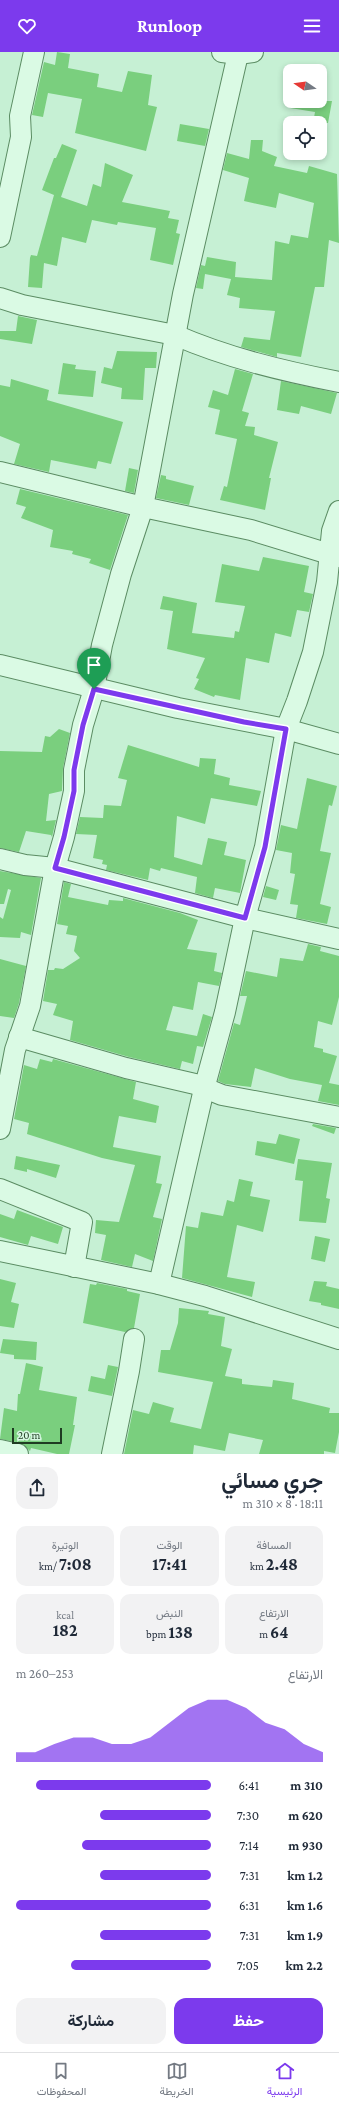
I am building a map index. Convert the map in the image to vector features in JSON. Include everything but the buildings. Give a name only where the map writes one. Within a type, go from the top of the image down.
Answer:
[{"type":"street","points":[[0,237],[21,137],[20,116],[34,52]]},
{"type":"street","points":[[0,1129],[11,1044],[30,1006],[55,868],[64,837],[74,791],[74,770],[78,747],[94,689],[102,645],[120,574],[143,507],[147,478],[160,423],[175,335],[238,53]]},
{"type":"street","points":[[0,298],[22,305],[175,335],[198,345],[252,362],[339,382]]},
{"type":"street","points":[[0,472],[143,507],[251,530],[334,556]]},
{"type":"street","points":[[159,1284],[204,1089],[225,1012],[245,918],[265,847],[286,729],[313,652],[327,582],[334,556],[332,531],[339,512]]},
{"type":"street","points":[[0,665],[94,689],[207,714],[286,729],[339,744]]},
{"type":"street","points":[[0,859],[25,865],[55,868],[245,918],[339,939]]},
{"type":"street","points":[[11,1044],[195,1084],[204,1089],[222,1094],[339,1117]]},
{"type":"street","points":[[0,1189],[82,1222],[74,1267]]},
{"type":"street","points":[[0,1251],[159,1284],[205,1296],[339,1339]]},
{"type":"street","points":[[112,1454],[134,1339]]},
{"type":"street","points":[[0,1450],[18,1454]]},
{"type":"route","points":[[94,689],[244,722],[286,729],[265,847],[245,918],[55,868],[64,837],[74,791],[74,770],[83,725],[94,689]]}]
